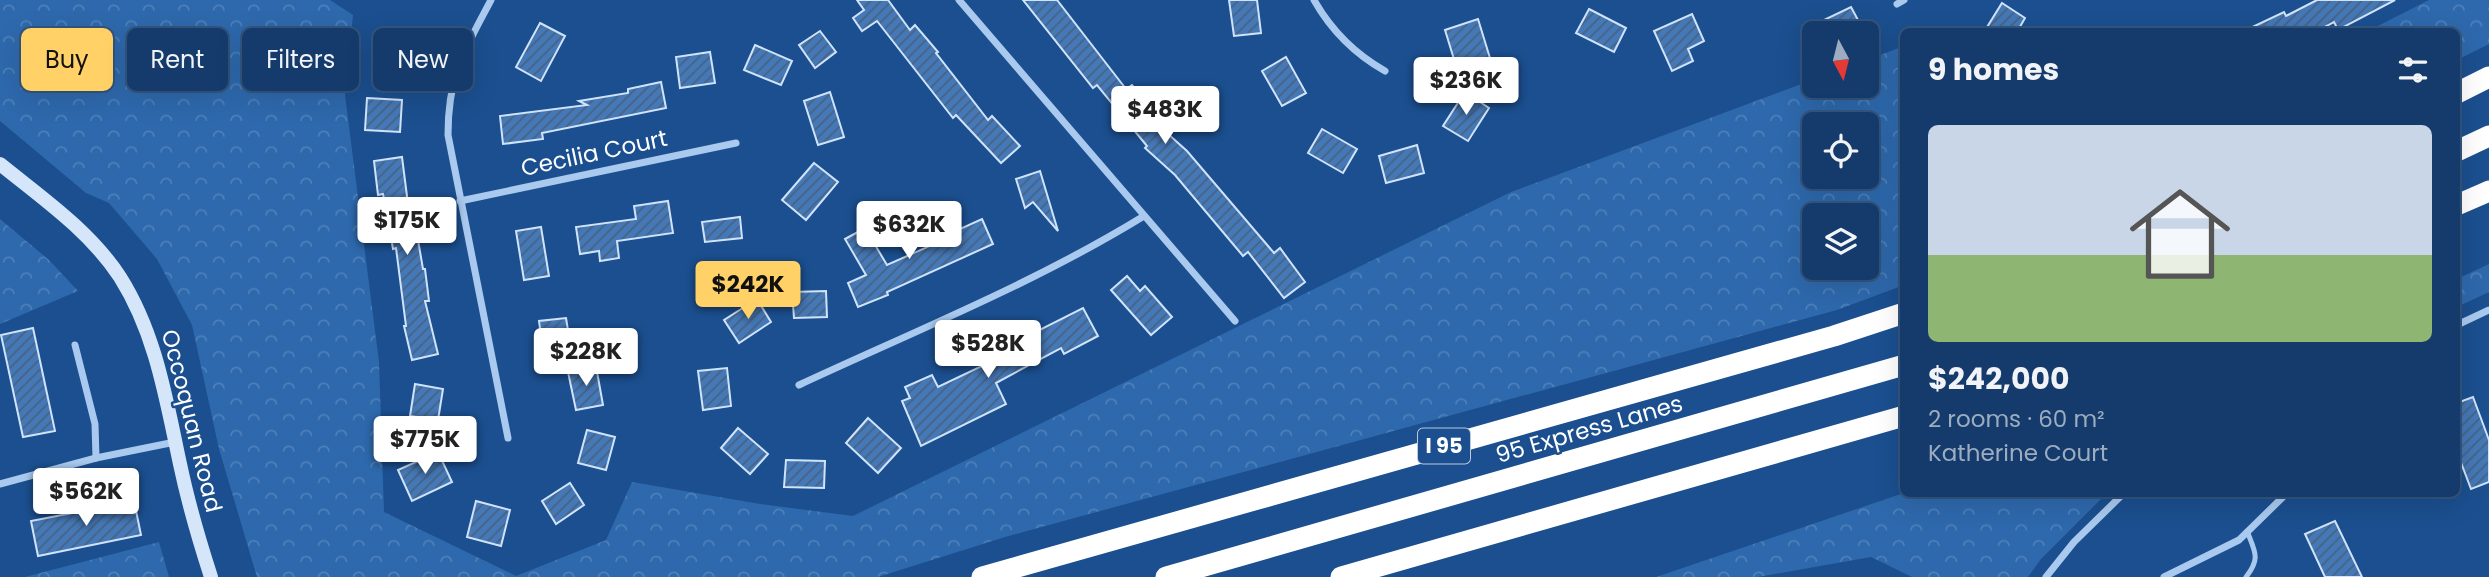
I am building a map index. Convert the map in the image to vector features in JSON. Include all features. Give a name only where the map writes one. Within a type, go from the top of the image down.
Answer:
[{"type":"highway","points":[[2460,92],[2489,78]]},
{"type":"highway","points":[[2460,150],[2489,136]]},
{"type":"highway","points":[[2460,204],[2489,191]]},
{"type":"highway","name":"I 95","points":[[982,577],[1833,336],[1900,314]]},
{"type":"highway","name":"95 Express Lanes","points":[[1166,577],[1900,366]]},
{"type":"highway","points":[[1341,577],[1900,417]]},
{"type":"main road","name":"Occoquan Road","points":[[0,164],[77,227],[102,253],[120,276],[141,315],[154,349],[195,527],[211,577]]},
{"type":"street","points":[[491,0],[463,52],[453,78],[448,106],[448,135],[508,438]]},
{"type":"street","points":[[959,0],[1235,321]]},
{"type":"street","points":[[1314,0],[1351,47],[1385,71]]},
{"type":"street","name":"Cecilia Court","points":[[460,201],[736,144]]},
{"type":"street","points":[[799,385],[1049,270],[1093,248],[1144,216]]},
{"type":"street","points":[[2460,324],[2489,310]]},
{"type":"street","points":[[75,345],[95,424],[96,458]]},
{"type":"street","points":[[0,484],[96,458],[176,442]]},
{"type":"street","points":[[2046,577],[2074,542],[2120,497]]},
{"type":"street","points":[[2164,577],[2239,540],[2283,497]]},
{"type":"lane","points":[[2246,577],[2254,567],[2257,555],[2247,531]]},
{"type":"green space","points":[[0,0],[330,0],[353,15],[352,28],[242,28],[242,91],[345,91],[379,362],[384,512],[516,576],[606,540],[632,482],[760,504],[853,516],[1511,192],[1802,84],[1802,98],[1880,98],[1880,55],[1900,48],[1900,286],[1837,310],[1005,537],[878,577],[257,577],[219,449],[192,325],[157,259],[109,203],[86,193],[0,121]]},
{"type":"green space","points":[[2429,0],[2489,0],[2489,44],[2460,58],[2460,28],[2374,28]]},
{"type":"green space","points":[[0,219],[49,260],[78,291],[0,324]]},
{"type":"green space","points":[[2489,264],[2489,292],[2460,306],[2460,278]]},
{"type":"green space","points":[[1900,494],[1900,497],[2103,497],[2041,559],[2028,577],[1912,577],[1871,557],[1758,577],[1656,577]]},
{"type":"green space","points":[[159,542],[169,577],[25,577]]},
{"type":"building","points":[[857,0],[888,0],[910,30],[915,25],[938,52],[936,53],[988,120],[992,116],[1020,146],[1001,163],[956,115],[953,118],[877,21],[862,31],[853,18],[864,10]]},
{"type":"building","points":[[1023,0],[1057,0],[1126,89],[1132,85],[1153,111],[1148,116],[1187,151],[1274,253],[1280,248],[1305,282],[1284,298],[1248,252],[1243,256],[1175,175],[1145,148],[1147,146],[1097,85],[1093,88]]},
{"type":"building","points":[[1229,0],[1257,0],[1261,33],[1234,36]]},
{"type":"building","points":[[2317,0],[2395,0],[2342,28],[2337,28],[2334,22],[2323,28],[2250,28],[2284,12],[2286,16]]},
{"type":"building","points":[[2002,3],[2025,18],[2019,28],[1986,28]]},
{"type":"building","points":[[1851,7],[1859,21],[1824,21]]},
{"type":"building","points":[[1589,9],[1626,28],[1614,52],[1576,33]]},
{"type":"building","points":[[1692,14],[1704,41],[1688,49],[1693,61],[1672,71],[1654,31]]},
{"type":"building","points":[[1478,19],[1490,58],[1457,69],[1445,30]]},
{"type":"building","points":[[540,23],[565,36],[541,81],[516,67]]},
{"type":"building","points":[[820,31],[836,52],[815,68],[799,45]]},
{"type":"building","points":[[755,45],[792,61],[781,85],[744,70]]},
{"type":"building","points":[[710,52],[715,83],[680,88],[676,57]]},
{"type":"building","points":[[1286,57],[1306,93],[1282,106],[1262,71]]},
{"type":"building","points":[[661,82],[666,108],[542,133],[543,139],[503,144],[500,116],[587,105],[579,101],[628,93],[628,89]]},
{"type":"building","points":[[830,92],[844,137],[818,145],[804,101]]},
{"type":"building","points":[[1465,92],[1489,108],[1468,141],[1443,126]]},
{"type":"building","points":[[367,98],[402,100],[400,132],[365,130]]},
{"type":"building","points":[[1322,129],[1357,149],[1343,173],[1308,153]]},
{"type":"building","points":[[1417,145],[1424,173],[1386,183],[1379,156]]},
{"type":"building","points":[[402,157],[409,212],[413,211],[425,269],[429,301],[425,301],[438,354],[412,360],[404,326],[396,248],[393,249],[383,194],[378,195],[374,161]]},
{"type":"building","points":[[814,163],[838,182],[806,220],[782,200]]},
{"type":"building","points":[[1040,171],[1058,231],[1033,202],[1025,208],[1016,179]]},
{"type":"building","points":[[668,201],[673,233],[617,241],[619,258],[600,261],[599,251],[580,254],[576,227],[636,219],[634,206]]},
{"type":"building","points":[[740,217],[742,238],[705,242],[702,222]]},
{"type":"building","points":[[982,219],[993,244],[858,307],[848,283],[866,275],[845,239],[865,228],[887,265],[952,236],[951,233]]},
{"type":"building","points":[[541,227],[549,276],[524,280],[516,231]]},
{"type":"building","points":[[1127,276],[1140,291],[1145,286],[1172,317],[1151,335],[1111,290]]},
{"type":"building","points":[[826,291],[827,317],[794,318],[792,292]]},
{"type":"building","points":[[757,299],[771,322],[739,343],[724,320]]},
{"type":"building","points":[[1083,308],[1098,336],[1064,354],[1061,348],[996,383],[1006,404],[921,446],[902,401],[910,398],[905,387],[932,375],[938,387],[1003,356],[1000,350]]},
{"type":"building","points":[[566,318],[572,355],[544,359],[539,321]]},
{"type":"building","points":[[33,328],[55,431],[23,437],[1,335]]},
{"type":"building","points":[[596,366],[603,405],[576,410],[568,372]]},
{"type":"building","points":[[727,368],[731,406],[703,410],[698,371]]},
{"type":"building","points":[[415,384],[443,389],[438,420],[410,416]]},
{"type":"building","points":[[2473,397],[2489,440],[2489,482],[2471,489],[2460,460],[2460,402]]},
{"type":"building","points":[[868,418],[901,448],[878,473],[846,443]]},
{"type":"building","points":[[738,428],[768,454],[750,474],[721,448]]},
{"type":"building","points":[[587,430],[615,437],[606,470],[578,463]]},
{"type":"building","points":[[438,452],[452,482],[412,501],[398,470]]},
{"type":"building","points":[[786,460],[825,461],[824,488],[784,487]]},
{"type":"building","points":[[570,483],[584,505],[556,524],[542,501]]},
{"type":"building","points":[[134,501],[141,535],[38,556],[31,521]]},
{"type":"building","points":[[476,501],[510,510],[501,546],[467,537]]},
{"type":"building","points":[[2335,521],[2362,577],[2325,577],[2305,534]]}]
